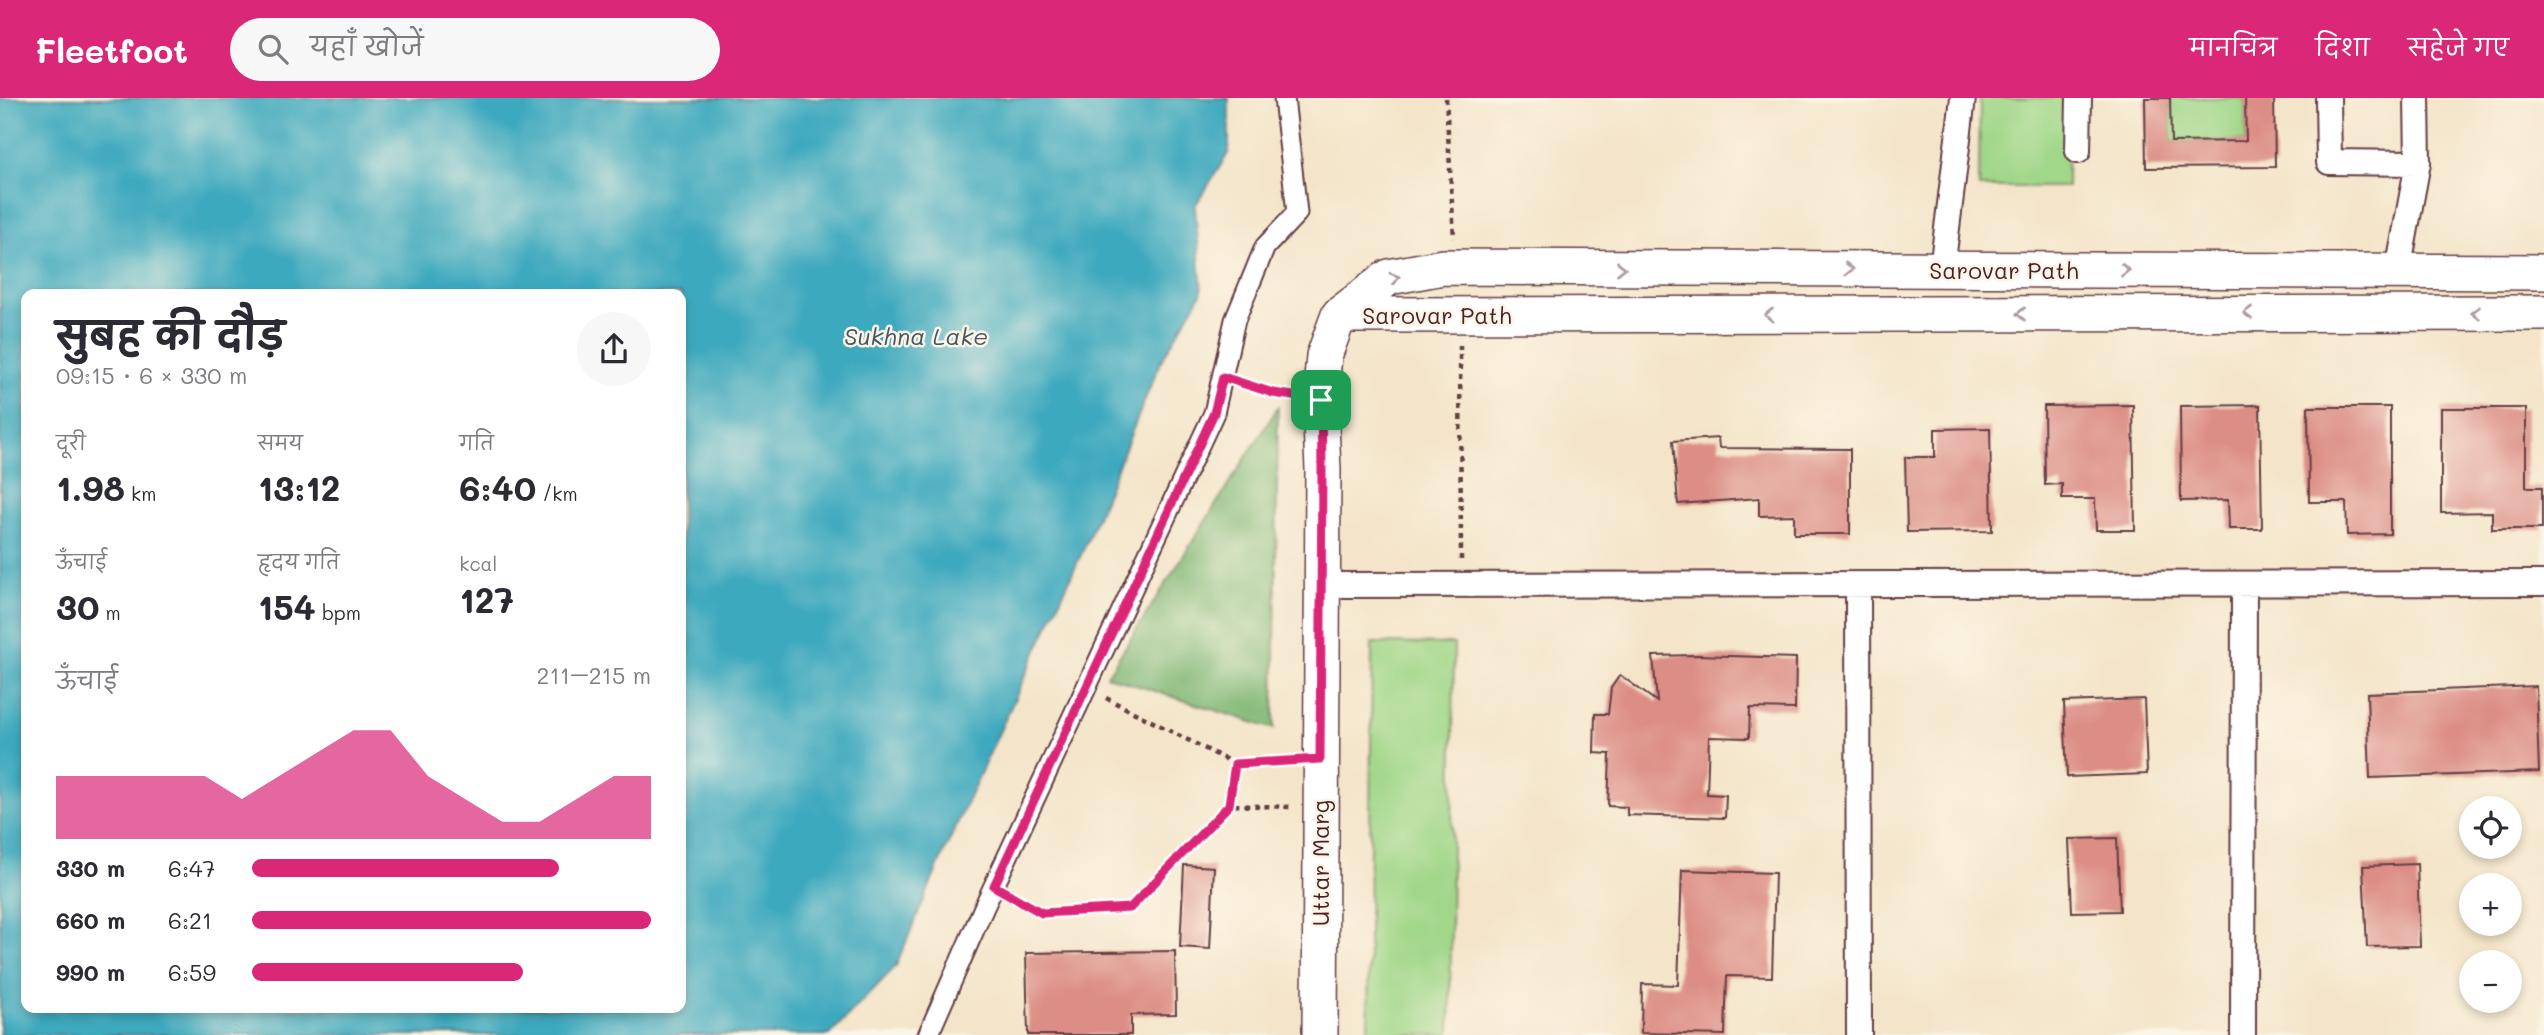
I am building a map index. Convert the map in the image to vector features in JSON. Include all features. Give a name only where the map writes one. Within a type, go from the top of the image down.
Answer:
[{"type":"main road","name":"Sarovar Path","points":[[1339,315],[1389,277],[1443,267],[2544,272]]},
{"type":"main road","name":"Sarovar Path","points":[[1339,315],[2544,313]]},
{"type":"main road","name":"Uttar Marg","points":[[1320,1035],[1321,400],[1324,356],[1339,315]]},
{"type":"street","points":[[929,1035],[994,886],[1214,413],[1235,320],[1265,247],[1297,213],[1284,98]]},
{"type":"street","points":[[1942,270],[1963,98]]},
{"type":"street","points":[[2078,151],[2079,98]]},
{"type":"street","points":[[2328,98],[2329,162],[2418,163]]},
{"type":"street","points":[[2398,271],[2418,163],[2417,98]]},
{"type":"street","points":[[1321,585],[2544,583]]},
{"type":"street","points":[[2244,584],[2244,1035]]},
{"type":"street","points":[[1858,585],[1859,1035]]},
{"type":"path","points":[[1223,377],[1273,393],[1321,400]]},
{"type":"path","points":[[1086,688],[1235,764],[1320,759]]},
{"type":"path","points":[[994,886],[1042,913],[1130,908],[1229,805],[1235,764]]},
{"type":"path","points":[[1229,805],[1320,808]]},
{"type":"green space","points":[[1980,98],[2068,98],[2067,187],[1979,187]]},
{"type":"green space","points":[[2170,98],[2245,98],[2246,141],[2171,142]]},
{"type":"green space","points":[[1278,407],[1274,729],[1107,676]]},
{"type":"green space","points":[[1372,643],[1454,644],[1450,1035],[1368,1035]]},
{"type":"water","name":"Sukhna Lake","points":[[0,98],[1229,98],[1229,152],[1195,206],[1202,292],[1160,363],[1085,546],[945,850],[896,966],[830,1035],[0,1035]]},
{"type":"building","points":[[2145,98],[2170,98],[2171,142],[2246,141],[2245,98],[2274,98],[2275,167],[2146,168]]},
{"type":"building","points":[[2133,405],[2135,530],[2096,530],[2095,499],[2062,499],[2062,484],[2045,485],[2044,406]]},
{"type":"building","points":[[2260,405],[2262,529],[2229,529],[2228,500],[2181,501],[2180,406]]},
{"type":"building","points":[[2308,407],[2390,407],[2390,534],[2347,535],[2346,502],[2309,502]]},
{"type":"building","points":[[2441,408],[2526,408],[2526,487],[2542,487],[2542,529],[2492,529],[2492,512],[2441,513]]},
{"type":"building","points":[[1990,428],[1992,531],[1907,532],[1905,457],[1935,457],[1935,429]]},
{"type":"building","points":[[1718,438],[1719,448],[1850,449],[1850,534],[1794,534],[1794,515],[1759,516],[1759,498],[1678,504],[1673,441]]},
{"type":"building","points":[[1653,656],[1796,658],[1795,709],[1750,708],[1749,738],[1709,737],[1707,794],[1726,795],[1725,818],[1627,815],[1627,807],[1608,806],[1610,754],[1594,753],[1595,714],[1608,714],[1611,688],[1620,675],[1657,702]]},
{"type":"building","points":[[2536,686],[2539,772],[2370,778],[2367,693]]},
{"type":"building","points":[[2144,699],[2147,774],[2067,777],[2064,702]]},
{"type":"building","points":[[2117,838],[2120,911],[2072,912],[2069,839]]},
{"type":"building","points":[[2417,864],[2420,946],[2367,947],[2363,866]]},
{"type":"building","points":[[1184,865],[1214,867],[1210,949],[1180,947]]},
{"type":"building","points":[[1682,870],[1775,873],[1772,977],[1727,976],[1725,1035],[1641,1033],[1642,984],[1678,985]]},
{"type":"building","points":[[1175,951],[1176,1014],[1131,1015],[1131,1035],[1028,1035],[1026,953]]},
{"type":"route","points":[[1223,377],[1273,393],[1321,400],[1320,759],[1235,764],[1229,805],[1130,908],[1042,913],[994,886],[1214,413],[1223,377]]}]
